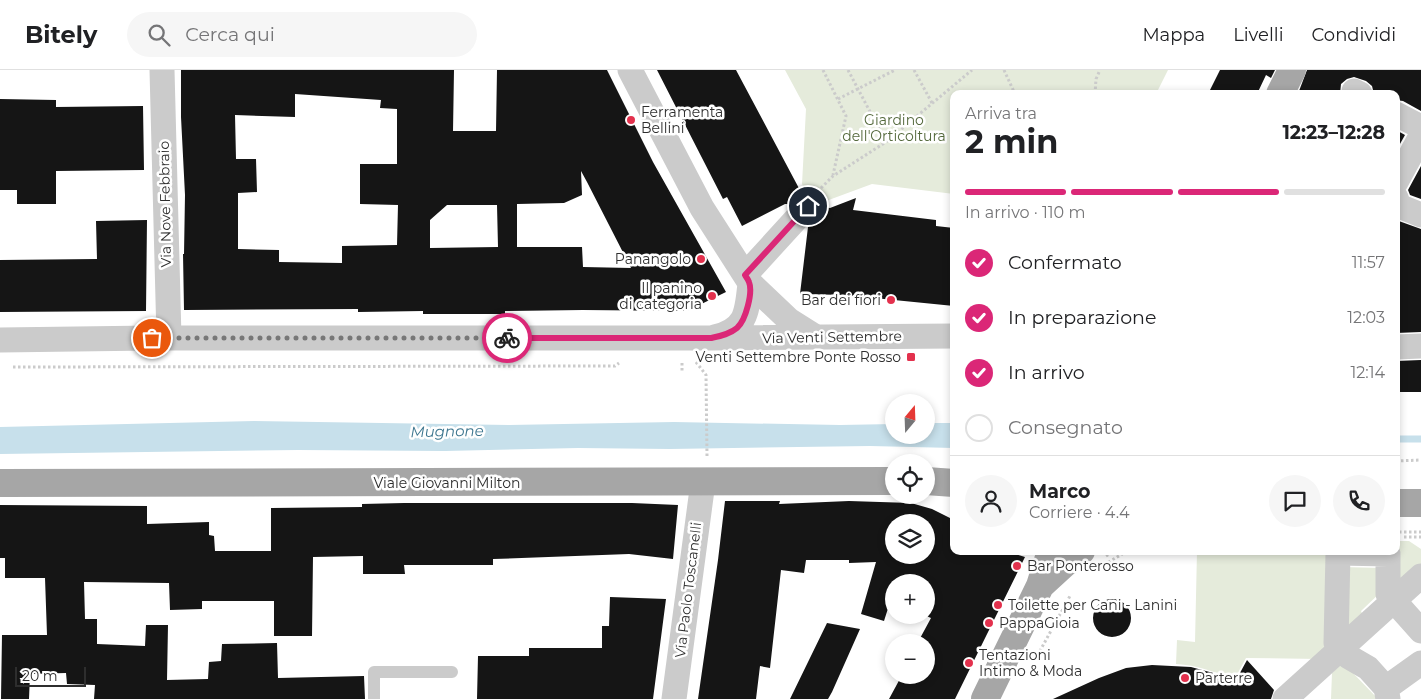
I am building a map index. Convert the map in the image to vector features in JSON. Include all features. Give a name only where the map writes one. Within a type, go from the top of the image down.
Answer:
[{"type":"main road","points":[[1282,90],[1292,70]]},
{"type":"main road","name":"Viale Giovanni Milton","points":[[0,483],[885,481]]},
{"type":"main road","points":[[935,482],[950,483]]},
{"type":"main road","points":[[1400,503],[1421,503]]},
{"type":"main road","points":[[985,699],[1040,586],[1050,555]]},
{"type":"main road","points":[[1040,586],[1065,563],[1092,558]]},
{"type":"street","name":"Via Nove Febbraio","points":[[162,70],[169,338]]},
{"type":"street","points":[[630,70],[702,208],[747,279],[789,320],[816,337]]},
{"type":"street","points":[[1400,116],[1421,127]]},
{"type":"street","points":[[1400,175],[1421,136]]},
{"type":"street","points":[[747,279],[808,206]]},
{"type":"street","points":[[1400,206],[1421,215]]},
{"type":"street","name":"Via Venti Settembre","points":[[711,338],[726,335],[741,324],[747,310],[747,279]]},
{"type":"street","name":"Via Venti Settembre","points":[[0,340],[950,336]]},
{"type":"street","points":[[1400,346],[1421,346]]},
{"type":"street","name":"Via Paolo Toscanelli","points":[[674,699],[702,482]]},
{"type":"street","points":[[1338,555],[1336,643],[1349,657],[1368,668],[1387,694],[1421,662]]},
{"type":"street","points":[[1388,555],[1388,594],[1421,632]]},
{"type":"street","points":[[1285,699],[1421,576]]},
{"type":"lane","points":[[374,699],[374,672],[452,672]]},
{"type":"path","points":[[823,70],[846,116],[833,176]]},
{"type":"path","points":[[848,70],[886,142]]},
{"type":"path","points":[[838,99],[895,70]]},
{"type":"path","points":[[914,70],[932,103]]},
{"type":"path","points":[[808,206],[810,199],[833,176],[886,142],[972,70]]},
{"type":"path","points":[[1004,70],[1013,90]]},
{"type":"path","points":[[1095,90],[1096,79],[1100,70]]},
{"type":"path","points":[[693,357],[706,374],[707,453]]},
{"type":"path","points":[[10,367],[615,366]]},
{"type":"path","points":[[1400,461],[1421,460]]},
{"type":"path","points":[[1400,532],[1421,532]]},
{"type":"path","points":[[1400,537],[1421,537]]},
{"type":"path","points":[[1092,558],[1107,555]]},
{"type":"path","points":[[1032,666],[1062,607],[1072,592]]},
{"type":"green space","name":"Giardino dell'Orticoltura","points":[[785,70],[1168,70],[1158,90],[950,90],[950,194],[872,184],[826,201],[810,199],[802,184],[806,109]]},
{"type":"green space","points":[[1400,541],[1409,541],[1421,549],[1421,566],[1392,591],[1395,555],[1400,555]]},
{"type":"green space","points":[[1197,555],[1333,555],[1330,649],[1320,659],[1246,658],[1234,680],[1206,669],[1176,664],[1177,640],[1195,642]]},
{"type":"green space","points":[[1341,567],[1384,568],[1383,590],[1361,611],[1363,616],[1339,640]]},
{"type":"green space","points":[[1346,660],[1352,672],[1378,699],[1331,699],[1332,673]]},
{"type":"water","points":[[254,421],[509,425],[674,422],[885,424],[885,444],[935,444],[935,423],[950,423],[950,448],[870,446],[0,454],[0,427]]},
{"type":"building","points":[[181,70],[454,70],[453,131],[496,131],[497,70],[607,70],[653,162],[726,292],[687,311],[583,310],[505,311],[505,314],[423,314],[423,311],[358,312],[358,309],[184,310],[185,195],[181,117]],"holes":[[[295,94],[381,100],[380,108],[397,109],[397,164],[360,164],[360,204],[398,205],[397,245],[342,246],[342,263],[279,262],[279,250],[238,249],[238,193],[257,192],[256,159],[236,159],[235,115],[295,117]],[[581,171],[631,268],[583,267],[582,247],[517,247],[517,204],[564,203],[582,195]],[[447,205],[497,205],[498,247],[430,248],[430,220]]]},
{"type":"building","points":[[657,70],[736,70],[802,194],[790,204],[785,204],[742,226],[727,197],[723,199]]},
{"type":"building","points":[[1220,70],[1275,70],[1271,78],[1266,75],[1259,90],[1210,90]]},
{"type":"building","points":[[1307,70],[1421,70],[1421,111],[1400,101],[1400,90],[1373,90],[1372,86],[1366,81],[1354,77],[1347,79],[1341,84],[1340,90],[1299,90]]},
{"type":"building","points":[[0,99],[56,100],[56,107],[143,106],[144,170],[56,171],[56,204],[17,204],[17,190],[0,190]]},
{"type":"building","points":[[1400,132],[1405,135],[1400,144]]},
{"type":"building","points":[[1421,166],[1421,199],[1410,195],[1408,190]]},
{"type":"building","points":[[856,198],[853,210],[936,220],[936,226],[950,228],[950,306],[844,295],[800,294],[808,227],[819,215],[822,207],[830,208]]},
{"type":"building","points":[[147,220],[146,311],[0,312],[0,260],[97,259],[96,221]]},
{"type":"building","points":[[1400,221],[1421,229],[1421,332],[1400,333]]},
{"type":"building","points":[[1421,360],[1421,392],[1400,392],[1400,361]]},
{"type":"building","points":[[725,501],[780,501],[779,504],[849,501],[914,504],[932,509],[950,518],[950,555],[1019,555],[1025,557],[955,699],[889,699],[897,684],[935,684],[935,634],[922,634],[928,624],[935,624],[935,574],[885,574],[884,621],[861,614],[876,562],[849,563],[849,560],[806,560],[804,573],[781,570],[770,668],[760,666],[756,699],[698,699]]},
{"type":"building","points":[[632,503],[678,505],[673,559],[629,554],[493,559],[493,565],[404,565],[405,574],[363,574],[363,556],[313,557],[312,636],[274,636],[274,601],[202,601],[202,609],[170,610],[169,583],[84,582],[85,619],[97,619],[97,644],[145,646],[146,625],[168,625],[167,680],[208,679],[209,662],[221,661],[222,644],[277,643],[278,678],[364,676],[365,699],[94,699],[95,685],[67,684],[66,673],[30,674],[29,699],[1,699],[2,635],[47,635],[45,578],[5,578],[5,558],[0,558],[0,505],[147,506],[147,524],[209,522],[209,535],[214,536],[215,551],[271,551],[271,508],[362,507],[362,504]]},
{"type":"building","points":[[610,597],[666,599],[653,699],[477,699],[478,656],[529,656],[529,648],[602,648],[602,626],[609,626]]},
{"type":"building","points":[[1112,599],[1125,605],[1131,618],[1125,631],[1112,637],[1099,631],[1093,618],[1099,605]]},
{"type":"building","points":[[827,623],[860,629],[832,692],[828,699],[790,699]]},
{"type":"building","name":"Parterre","points":[[1247,660],[1274,690],[1271,699],[1053,699],[1126,668],[1152,665],[1191,667],[1217,674],[1235,682]]},
{"type":"waterway","name":"Mugnone","points":[[1400,439],[1421,439]]},
{"type":"way so far","points":[[152,338],[507,338]]},
{"type":"place","name":"Ferramenta Bellini","points":[[631,120]]},
{"type":"place","name":"Panangolo","points":[[701,259]]},
{"type":"place","name":"Il panino di categoria","points":[[712,296]]},
{"type":"place","name":"Bar dei fiori","points":[[891,300]]},
{"type":"place","name":"Venti Settembre Ponte Rosso","points":[[911,357]]},
{"type":"place","name":"Bar Ponterosso","points":[[1017,566]]},
{"type":"place","name":"Toilette per Cani - Lanini","points":[[998,605]]},
{"type":"place","name":"PappaGioia","points":[[989,623]]},
{"type":"place","name":"Tentazioni Intimo & Moda","points":[[969,663]]},
{"type":"place","name":"Parterre","points":[[1185,678]]},
{"type":"route","points":[[507,338],[711,338],[726,335],[741,324],[747,310],[750,283],[745,275],[808,206]]}]
